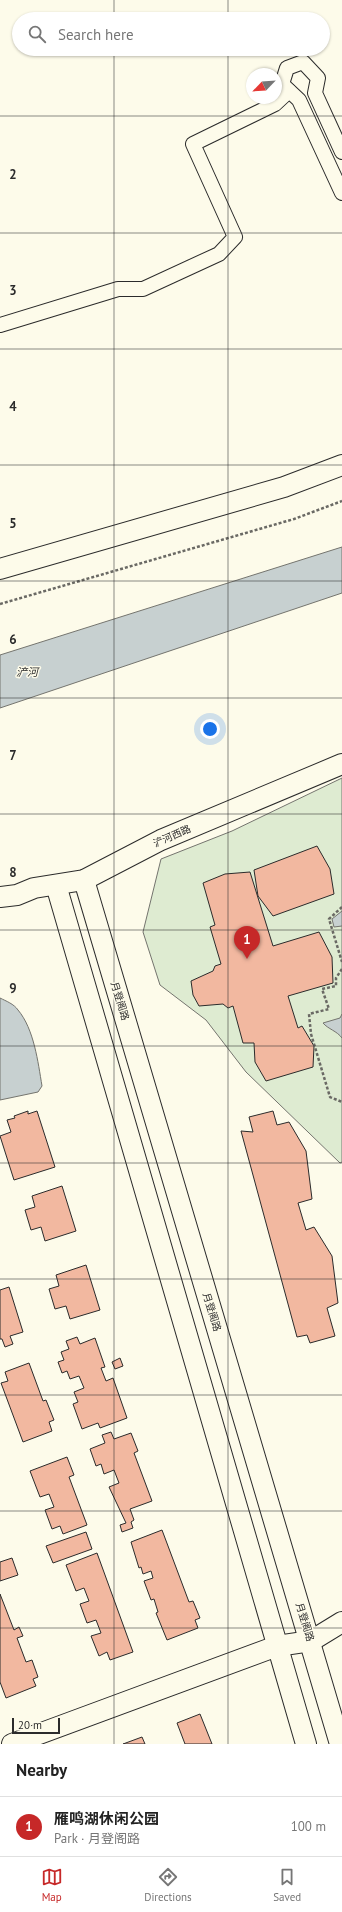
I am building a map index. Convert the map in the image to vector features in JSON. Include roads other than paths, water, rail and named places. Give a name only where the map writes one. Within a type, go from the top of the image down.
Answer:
[{"type":"main road","points":[[0,569],[284,487],[342,466]]},
{"type":"main road","name":"浐河西路","points":[[0,897],[84,880],[161,840],[342,764]]},
{"type":"main road","name":"月登阁路","points":[[84,880],[311,1641],[340,1744]]},
{"type":"main road","points":[[56,885],[306,1744]]},
{"type":"main road","points":[[12,1744],[277,1646],[311,1641],[342,1622]]},
{"type":"street","points":[[342,152],[315,93],[318,78],[303,62],[287,68],[282,84],[299,100],[342,193]]},
{"type":"street","points":[[0,325],[118,289],[143,289],[219,254],[235,237],[193,144],[275,104],[289,91]]},
{"type":"water","name":"浐河","points":[[342,547],[342,593],[0,708],[0,655]]},
{"type":"water","points":[[342,911],[342,926],[334,927],[332,919]]},
{"type":"water","points":[[0,998],[16,1008],[28,1027],[32,1036],[42,1086],[38,1092],[0,1100]]},
{"type":"water","points":[[342,1014],[342,1038],[323,1023],[340,1018]]},
{"type":"place","name":"雁鸣湖休闲公园","points":[[247,959]]}]
